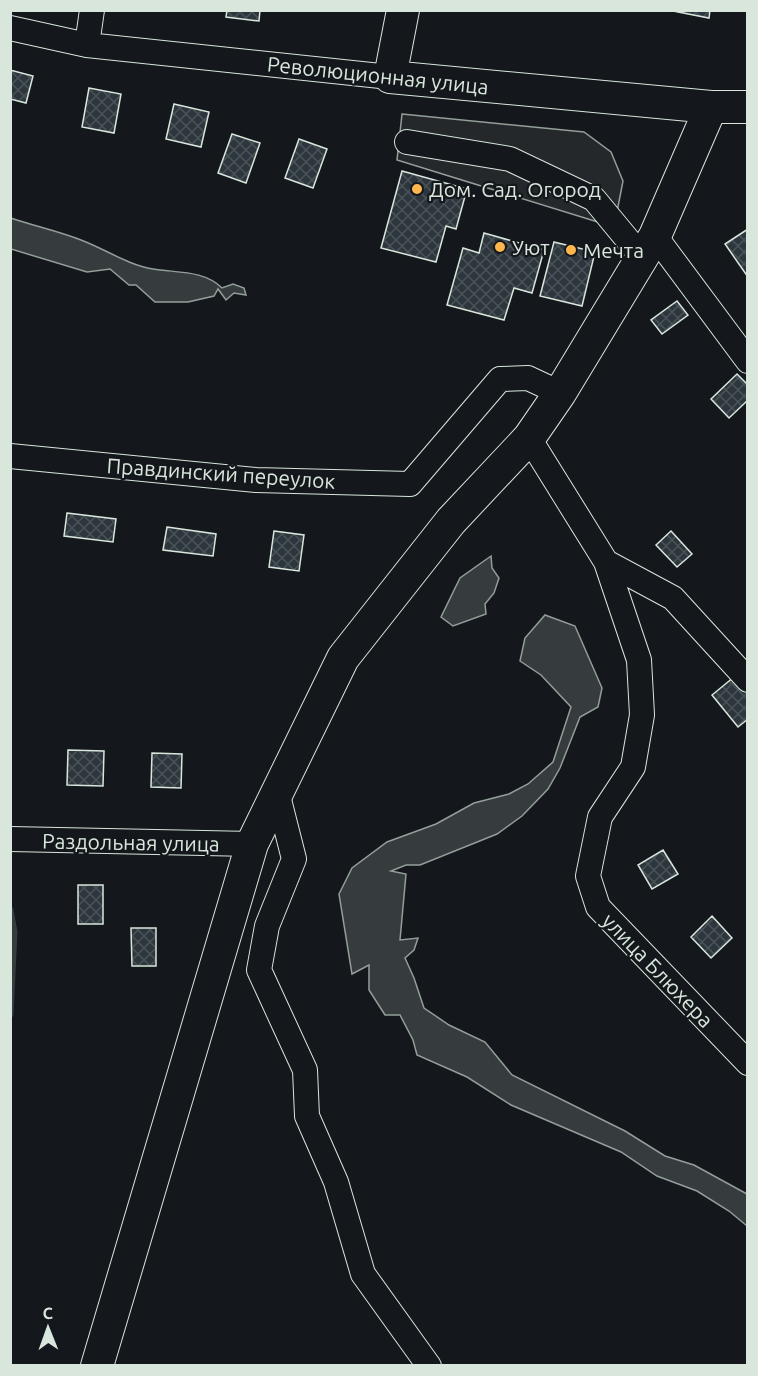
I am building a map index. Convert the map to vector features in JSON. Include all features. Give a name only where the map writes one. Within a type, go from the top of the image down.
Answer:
[{"type":"main road","points":[[390,77],[403,10]]},
{"type":"main road","name":"Революционная улица","points":[[390,77],[711,107],[747,106]]},
{"type":"main road","points":[[97,1365],[252,844],[277,792],[343,658],[451,521],[529,438],[560,393],[649,246],[711,107]]},
{"type":"street","points":[[87,45],[92,10]]},
{"type":"street","name":"Революционная улица","points":[[10,28],[87,45],[390,77]]},
{"type":"street","points":[[407,142],[510,159],[594,199],[649,246],[747,361]]},
{"type":"street","name":"Правдинский переулок","points":[[10,456],[256,480],[410,484],[500,380],[528,378],[560,393]]},
{"type":"street","name":"улица Блюхера","points":[[529,438],[606,562],[639,660],[642,715],[633,767],[600,817],[588,876],[598,907],[747,1063]]},
{"type":"street","points":[[606,562],[673,598],[747,680]]},
{"type":"street","points":[[277,792],[294,859],[267,926],[259,970],[305,1070],[307,1116],[336,1182],[363,1274],[429,1365]]},
{"type":"street","name":"Раздольная улица","points":[[10,839],[252,844]]},
{"type":"shaded area","points":[[402,114],[584,132],[611,152],[623,181],[614,227],[397,160]]},
{"type":"shaded area","points":[[11,218],[72,237],[144,267],[199,275],[222,288],[233,284],[244,288],[246,295],[234,293],[226,300],[218,289],[214,296],[188,302],[155,302],[136,285],[129,285],[110,269],[87,272],[11,249]]},
{"type":"shaded area","points":[[491,556],[492,568],[499,578],[494,593],[485,604],[486,614],[453,626],[441,617],[460,578]]},
{"type":"shaded area","points":[[545,615],[575,626],[602,688],[598,707],[580,717],[560,768],[548,789],[522,816],[497,834],[420,865],[406,865],[391,871],[406,874],[400,940],[418,938],[414,950],[405,958],[424,1008],[449,1025],[485,1042],[512,1075],[625,1131],[665,1156],[694,1165],[747,1194],[747,1226],[729,1211],[697,1191],[657,1176],[621,1152],[511,1105],[467,1077],[417,1055],[413,1040],[400,1015],[385,1015],[369,990],[369,965],[352,974],[339,894],[352,868],[387,842],[436,824],[474,803],[509,794],[528,784],[553,762],[571,707],[541,675],[520,661],[525,638]]},
{"type":"building","points":[[227,10],[260,10],[259,21],[226,17]]},
{"type":"building","points":[[668,10],[710,10],[709,18]]},
{"type":"building","points":[[10,70],[33,76],[26,103],[10,99]]},
{"type":"building","points":[[89,88],[121,94],[114,133],[82,127]]},
{"type":"building","points":[[174,104],[209,112],[201,147],[166,139]]},
{"type":"building","points":[[232,134],[260,143],[246,183],[218,173]]},
{"type":"building","points":[[299,139],[327,149],[313,188],[285,178]]},
{"type":"building","points":[[402,171],[467,189],[456,229],[446,226],[436,262],[381,248]]},
{"type":"building","points":[[748,229],[748,277],[725,244]]},
{"type":"building","points":[[484,233],[544,250],[532,293],[514,288],[504,320],[447,305],[463,248],[479,253]]},
{"type":"building","points":[[554,242],[595,252],[582,306],[540,296]]},
{"type":"building","points":[[677,301],[688,315],[662,334],[651,320]]},
{"type":"building","points":[[737,374],[748,385],[748,400],[729,418],[711,399]]},
{"type":"building","points":[[67,513],[116,519],[113,542],[64,536]]},
{"type":"building","points":[[167,527],[216,534],[213,556],[163,550]]},
{"type":"building","points":[[274,531],[304,535],[299,571],[269,567]]},
{"type":"building","points":[[671,531],[692,554],[677,567],[656,545]]},
{"type":"building","points":[[734,677],[748,693],[748,719],[738,727],[712,695]]},
{"type":"building","points":[[68,750],[104,751],[103,786],[67,785]]},
{"type":"building","points":[[152,753],[182,754],[181,788],[151,787]]},
{"type":"building","points":[[663,850],[678,874],[652,889],[638,865]]},
{"type":"building","points":[[78,885],[103,885],[103,924],[78,924]]},
{"type":"building","points":[[712,916],[732,938],[711,958],[691,937]]},
{"type":"building","points":[[131,928],[156,928],[156,966],[132,966]]},
{"type":"waterway","points":[[10,910],[14,932],[10,1014]]},
{"type":"place","name":"Дом. Сад. Огород","points":[[417,189]]},
{"type":"place","name":"Уют","points":[[500,247]]},
{"type":"place","name":"Мечта","points":[[571,250]]}]
